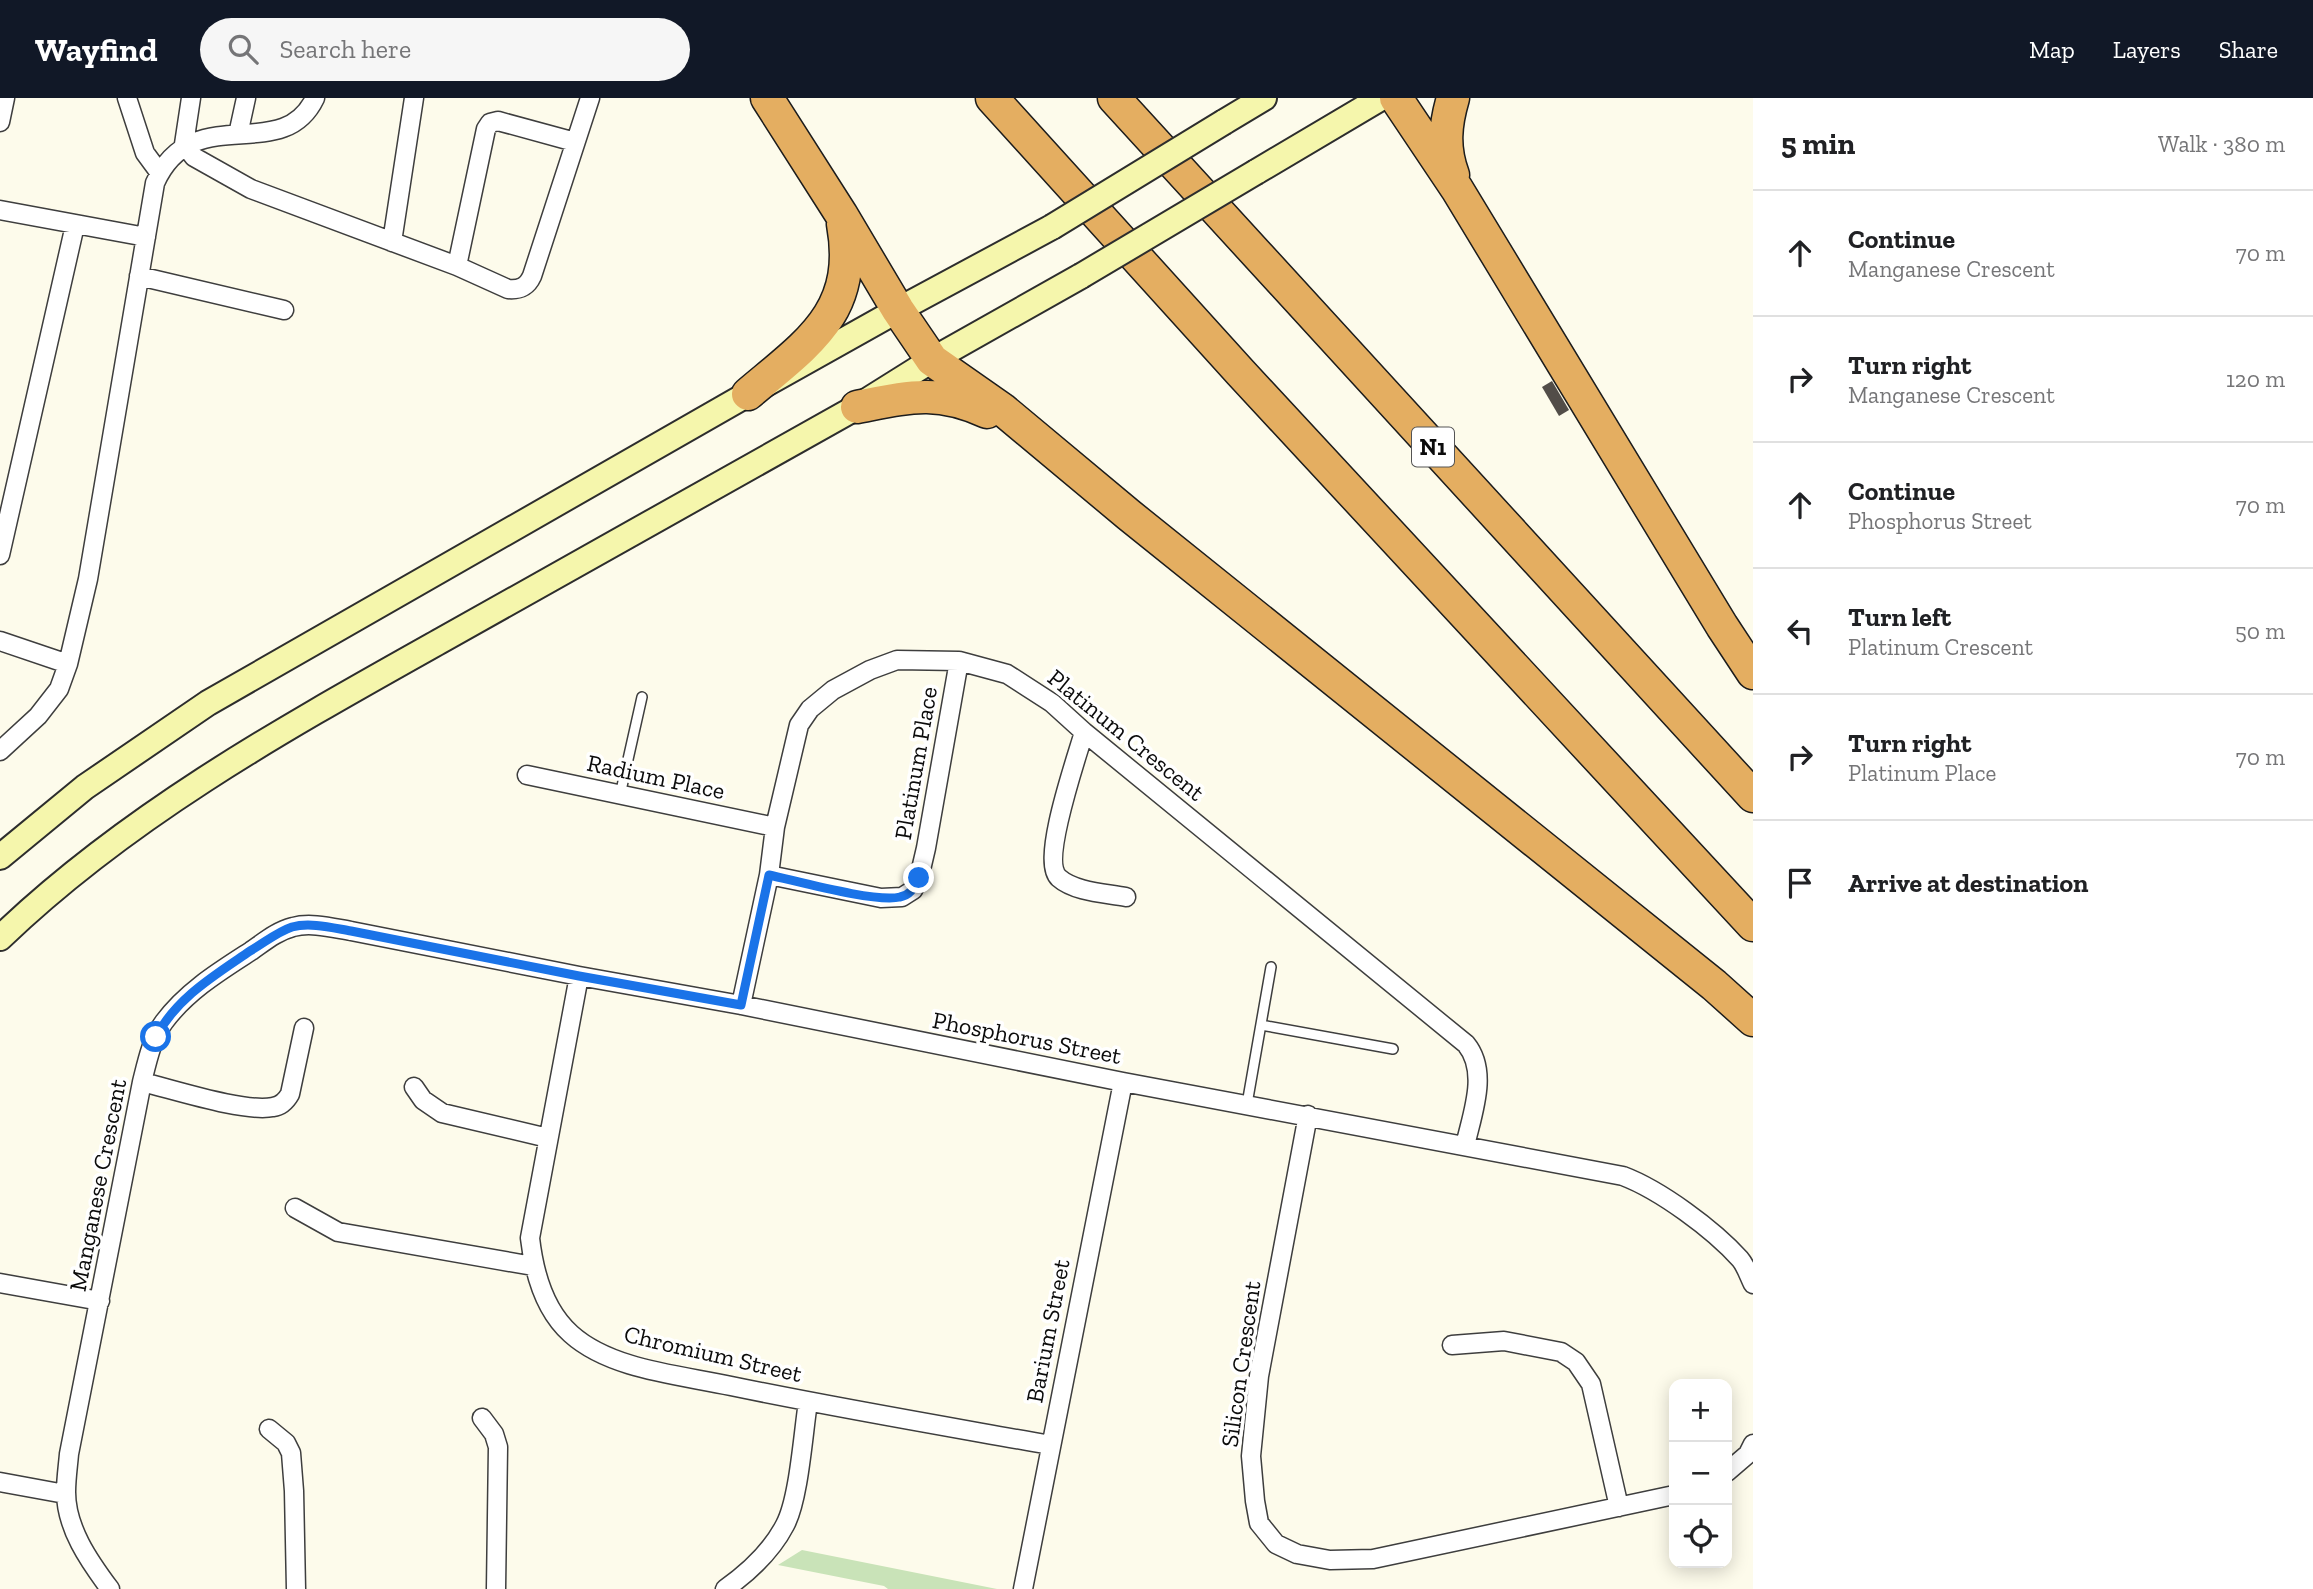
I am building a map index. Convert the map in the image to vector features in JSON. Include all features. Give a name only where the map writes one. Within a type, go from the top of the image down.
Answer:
[{"type":"highway","points":[[767,98],[898,310],[932,360],[1002,409],[1140,524],[1714,985],[1753,1020]]},
{"type":"highway","points":[[992,98],[1251,383],[1753,925]]},
{"type":"highway","name":"N1","points":[[1114,98],[1753,796]]},
{"type":"highway","points":[[1396,98],[1457,189],[1753,673]]},
{"type":"highway","points":[[1453,98],[1446,123],[1447,158],[1457,189]]},
{"type":"highway","points":[[748,394],[814,338],[835,307],[843,286],[847,262],[841,214]]},
{"type":"highway","points":[[857,407],[915,396],[943,397],[967,403],[1030,432]]},
{"type":"main road","points":[[0,857],[85,787],[208,703],[748,394],[1052,227],[1264,98]]},
{"type":"main road","points":[[0,938],[127,831],[267,739],[857,407],[932,360],[1081,276],[1381,98]]},
{"type":"street","points":[[0,122],[5,98]]},
{"type":"street","points":[[127,98],[145,153],[159,173]]},
{"type":"street","points":[[191,98],[184,144],[194,157],[251,189],[508,289],[517,289],[528,284],[590,98]]},
{"type":"street","points":[[239,130],[246,98]]},
{"type":"street","points":[[0,751],[38,716],[59,690],[68,664],[88,579],[155,183],[159,173],[184,144],[198,135],[222,129],[275,130],[302,117],[315,98]]},
{"type":"street","points":[[392,242],[414,98]]},
{"type":"street","points":[[457,267],[486,129],[490,123],[498,121],[575,142]]},
{"type":"street","points":[[0,210],[146,237]]},
{"type":"street","points":[[0,555],[75,225]]},
{"type":"street","points":[[139,276],[284,310]]},
{"type":"street","points":[[0,641],[68,664]]},
{"type":"street","name":"Platinum Crescent","points":[[741,1005],[769,875],[775,827],[800,725],[810,709],[833,690],[870,670],[897,660],[959,662],[1007,674],[1052,703],[1466,1044],[1476,1060],[1478,1074],[1465,1146]]},
{"type":"street","name":"Platinum Place","points":[[769,875],[881,898],[902,897],[913,891],[926,848],[959,662]]},
{"type":"street","points":[[1084,732],[1055,834],[1052,867],[1057,876],[1066,882],[1086,890],[1126,897]]},
{"type":"street","name":"Radium Place","points":[[527,775],[775,827]]},
{"type":"street","name":"Manganese Crescent","points":[[110,1589],[80,1544],[70,1518],[65,1494],[69,1454],[142,1082],[160,1030],[182,1002],[208,979],[277,934],[294,926],[340,929],[579,976]]},
{"type":"street","name":"Phosphorus Street","points":[[579,976],[1465,1146]]},
{"type":"street","name":"Chromium Street","points":[[579,976],[530,1238],[533,1266],[546,1301],[571,1334],[621,1362],[808,1402],[1051,1445]]},
{"type":"street","points":[[142,1082],[244,1106],[276,1107],[285,1102],[290,1094],[304,1028]]},
{"type":"street","name":"Barium Street","points":[[1023,1589],[1123,1082]]},
{"type":"street","points":[[414,1087],[423,1100],[442,1113],[548,1138]]},
{"type":"street","name":"Silicon Crescent","points":[[1308,1115],[1259,1376],[1251,1456],[1259,1523],[1268,1536],[1276,1544],[1297,1554],[1330,1560],[1373,1559],[1669,1496]]},
{"type":"street","points":[[1465,1146],[1623,1176],[1645,1185],[1675,1205],[1742,1261],[1753,1284]]},
{"type":"street","points":[[295,1208],[338,1232],[533,1266]]},
{"type":"street","points":[[0,1283],[100,1301]]},
{"type":"street","points":[[1452,1345],[1504,1341],[1560,1352],[1576,1362],[1591,1384],[1619,1507]]},
{"type":"street","points":[[725,1589],[762,1558],[786,1524],[793,1500],[808,1402]]},
{"type":"street","points":[[482,1418],[494,1434],[498,1447],[496,1589]]},
{"type":"street","points":[[269,1429],[286,1443],[291,1453],[296,1589]]},
{"type":"street","points":[[1732,1468],[1748,1454],[1753,1444]]},
{"type":"street","points":[[0,1482],[65,1494]]},
{"type":"lane","points":[[620,794],[642,697]]},
{"type":"lane","points":[[1247,1104],[1271,967]]},
{"type":"lane","points":[[1261,1025],[1393,1049]]},
{"type":"green space","points":[[802,1550],[997,1589],[888,1589],[778,1565]]},
{"type":"building","points":[[1552,381],[1569,410],[1559,416],[1542,387]]},
{"type":"route","points":[[156,1037],[163,1023],[208,979],[277,934],[294,926],[319,926],[351,931],[741,1005],[769,875],[881,898],[902,897],[913,891],[919,878]]}]
